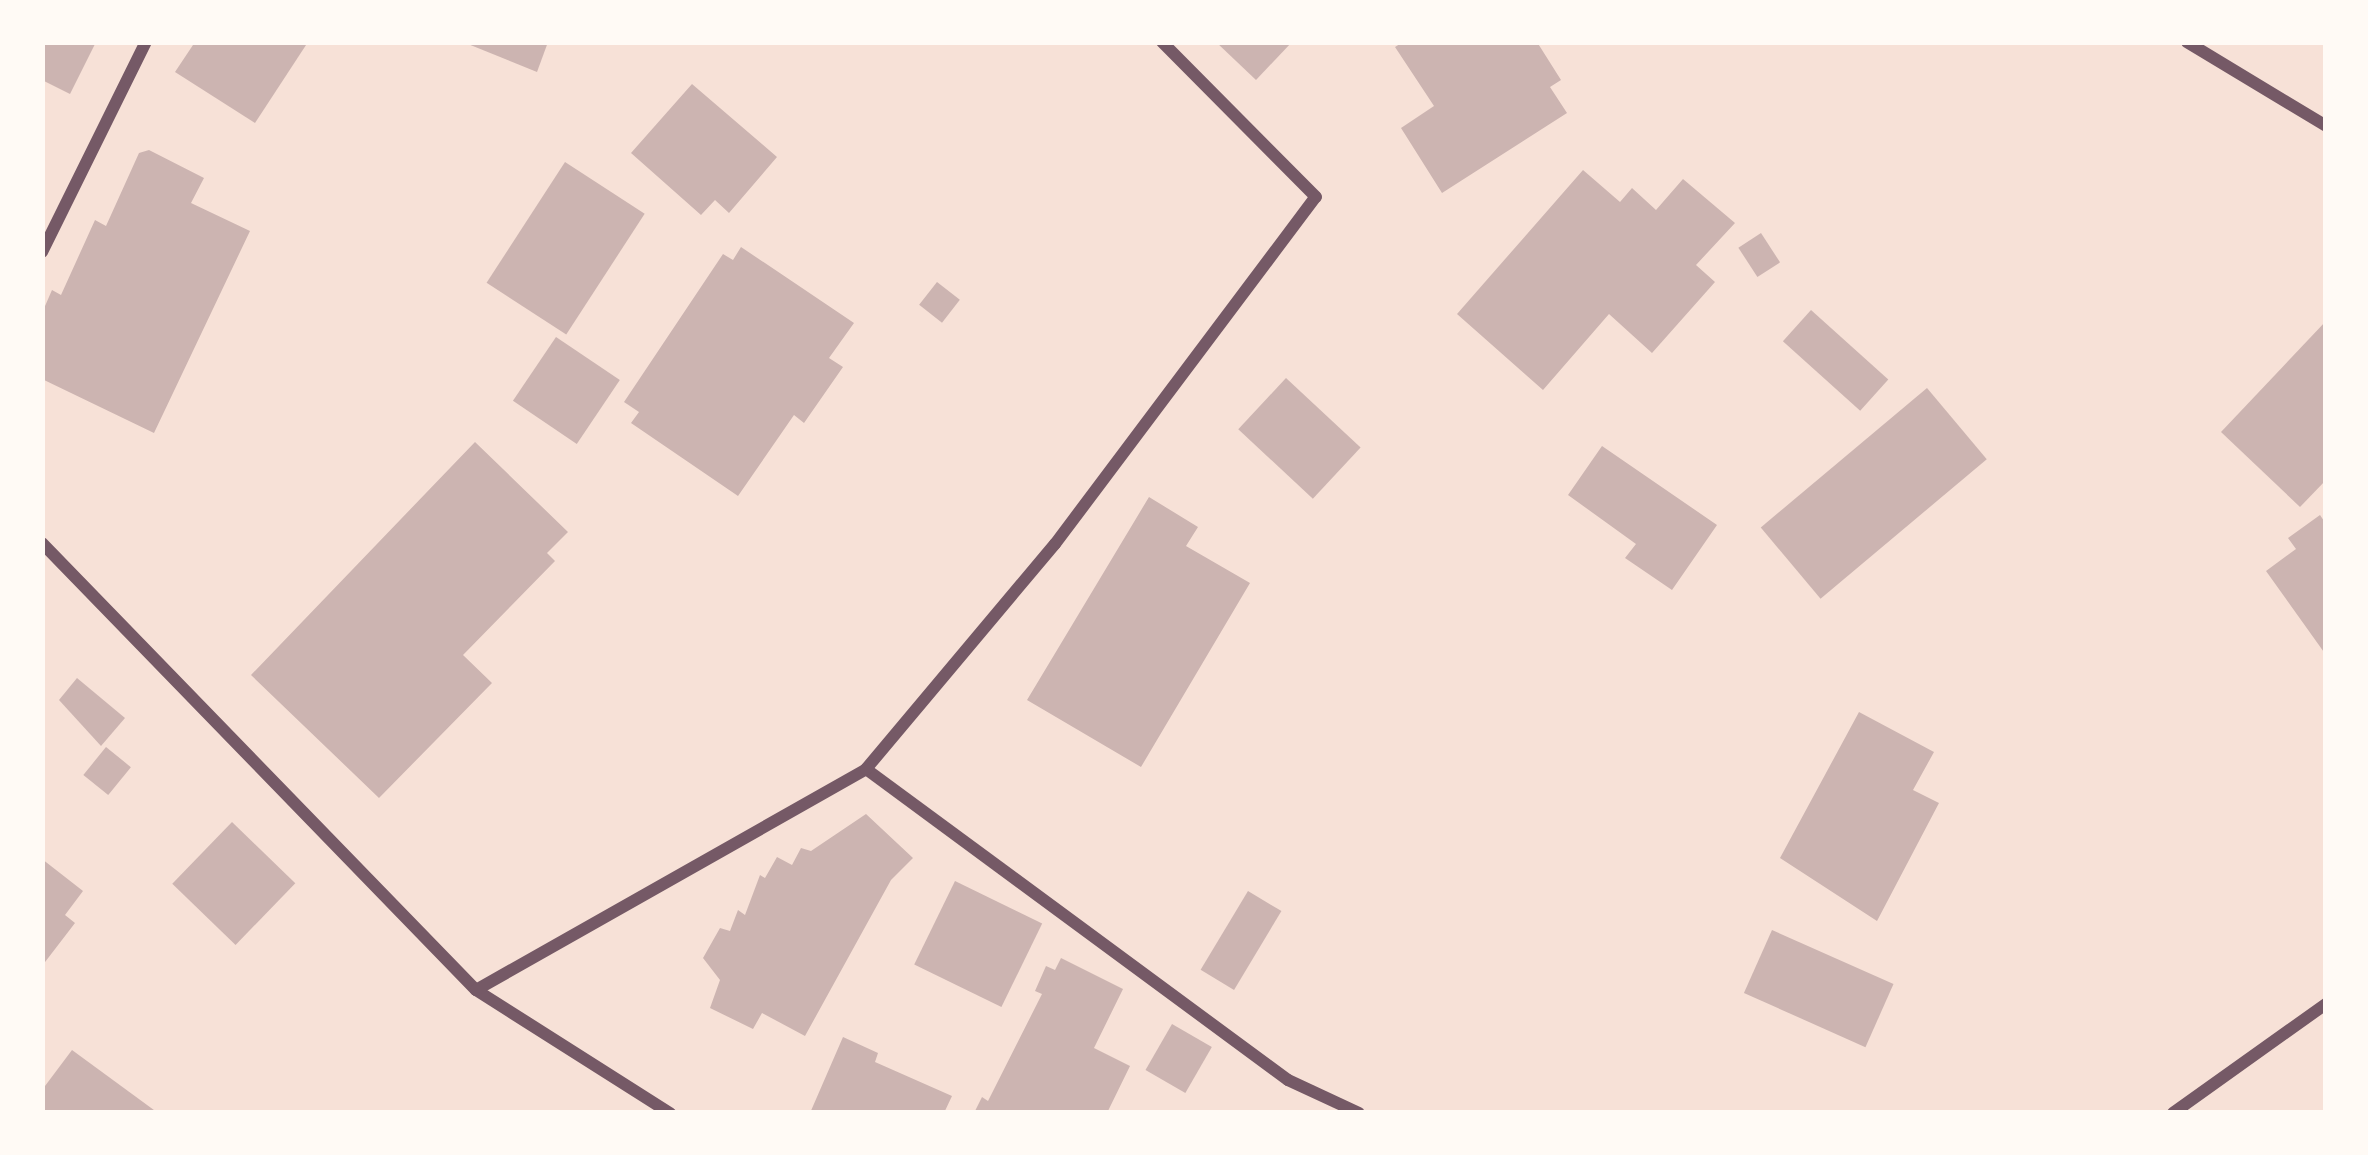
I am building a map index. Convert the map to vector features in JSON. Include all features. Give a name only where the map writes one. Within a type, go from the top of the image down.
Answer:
[{"type":"street","points":[[42,252],[146,42]]},
{"type":"street","points":[[476,990],[866,770],[1055,544],[1316,197],[1162,42]]},
{"type":"street","points":[[2187,42],[2326,126]]},
{"type":"street","points":[[42,544],[476,990],[670,1113]]},
{"type":"street","points":[[866,770],[1288,1080],[1359,1113]]},
{"type":"street","points":[[2174,1113],[2326,1004]]},
{"type":"building","points":[[42,42],[96,42],[70,94],[42,80]]},
{"type":"building","points":[[195,42],[308,42],[255,123],[175,72]]},
{"type":"building","points":[[463,42],[548,42],[537,72]]},
{"type":"building","points":[[1216,42],[1292,42],[1256,80]]},
{"type":"building","points":[[1403,42],[1537,42],[1561,80],[1550,87],[1567,113],[1442,193],[1401,128],[1434,106],[1395,47]]},
{"type":"building","points":[[692,84],[777,157],[729,213],[715,200],[701,215],[631,153]]},
{"type":"building","points":[[149,150],[204,178],[191,203],[250,231],[154,433],[42,379],[42,313],[52,290],[61,295],[95,220],[106,226],[139,153]]},
{"type":"building","points":[[565,162],[645,214],[566,335],[487,283]]},
{"type":"building","points":[[1583,170],[1620,202],[1632,188],[1656,210],[1683,179],[1735,223],[1696,265],[1715,282],[1652,353],[1609,314],[1543,390],[1457,314]]},
{"type":"building","points":[[1761,233],[1780,262],[1757,277],[1738,248]]},
{"type":"building","points":[[741,247],[854,323],[829,358],[843,367],[804,423],[794,415],[738,496],[631,423],[639,412],[624,402],[723,254],[733,260]]},
{"type":"building","points":[[937,282],[960,300],[942,323],[919,305]]},
{"type":"building","points":[[1811,310],[1888,380],[1860,411],[1783,341]]},
{"type":"building","points":[[2326,321],[2326,480],[2300,507],[2221,432]]},
{"type":"building","points":[[556,337],[620,380],[577,444],[513,401]]},
{"type":"building","points":[[1286,378],[1361,448],[1313,499],[1238,429]]},
{"type":"building","points":[[1927,388],[1987,459],[1821,599],[1761,527]]},
{"type":"building","points":[[475,442],[568,532],[547,553],[555,561],[463,655],[492,683],[379,798],[251,675]]},
{"type":"building","points":[[1602,446],[1717,525],[1672,590],[1625,558],[1636,544],[1568,495]]},
{"type":"building","points":[[1149,497],[1198,527],[1186,546],[1250,583],[1141,767],[1027,700]]},
{"type":"building","points":[[2320,515],[2326,524],[2326,655],[2266,571],[2296,549],[2288,538]]},
{"type":"building","points":[[77,678],[125,718],[101,746],[59,700]]},
{"type":"building","points":[[1859,712],[1934,752],[1913,790],[1939,803],[1877,921],[1780,858]]},
{"type":"building","points":[[106,747],[131,767],[108,795],[83,775]]},
{"type":"building","points":[[866,814],[913,858],[891,880],[805,1036],[762,1013],[753,1029],[710,1008],[720,980],[703,958],[720,928],[730,931],[738,910],[745,915],[760,875],[765,878],[777,857],[792,865],[801,848],[811,851]]},
{"type":"building","points":[[232,822],[295,883],[236,945],[172,884]]},
{"type":"building","points":[[42,859],[83,891],[65,915],[75,923],[42,966]]},
{"type":"building","points":[[955,881],[1042,924],[1001,1007],[914,965]]},
{"type":"building","points":[[1248,891],[1281,911],[1234,990],[1201,970]]},
{"type":"building","points":[[1772,930],[1894,984],[1865,1047],[1744,993]]},
{"type":"building","points":[[1061,958],[1123,989],[1094,1048],[1130,1066],[1107,1113],[974,1113],[982,1097],[988,1101],[1042,994],[1035,991],[1046,966],[1055,970]]},
{"type":"building","points":[[1172,1024],[1212,1047],[1185,1093],[1146,1070]]},
{"type":"building","points":[[843,1037],[878,1053],[875,1062],[952,1096],[944,1113],[810,1113]]},
{"type":"building","points":[[72,1050],[158,1113],[42,1113],[42,1090]]}]
